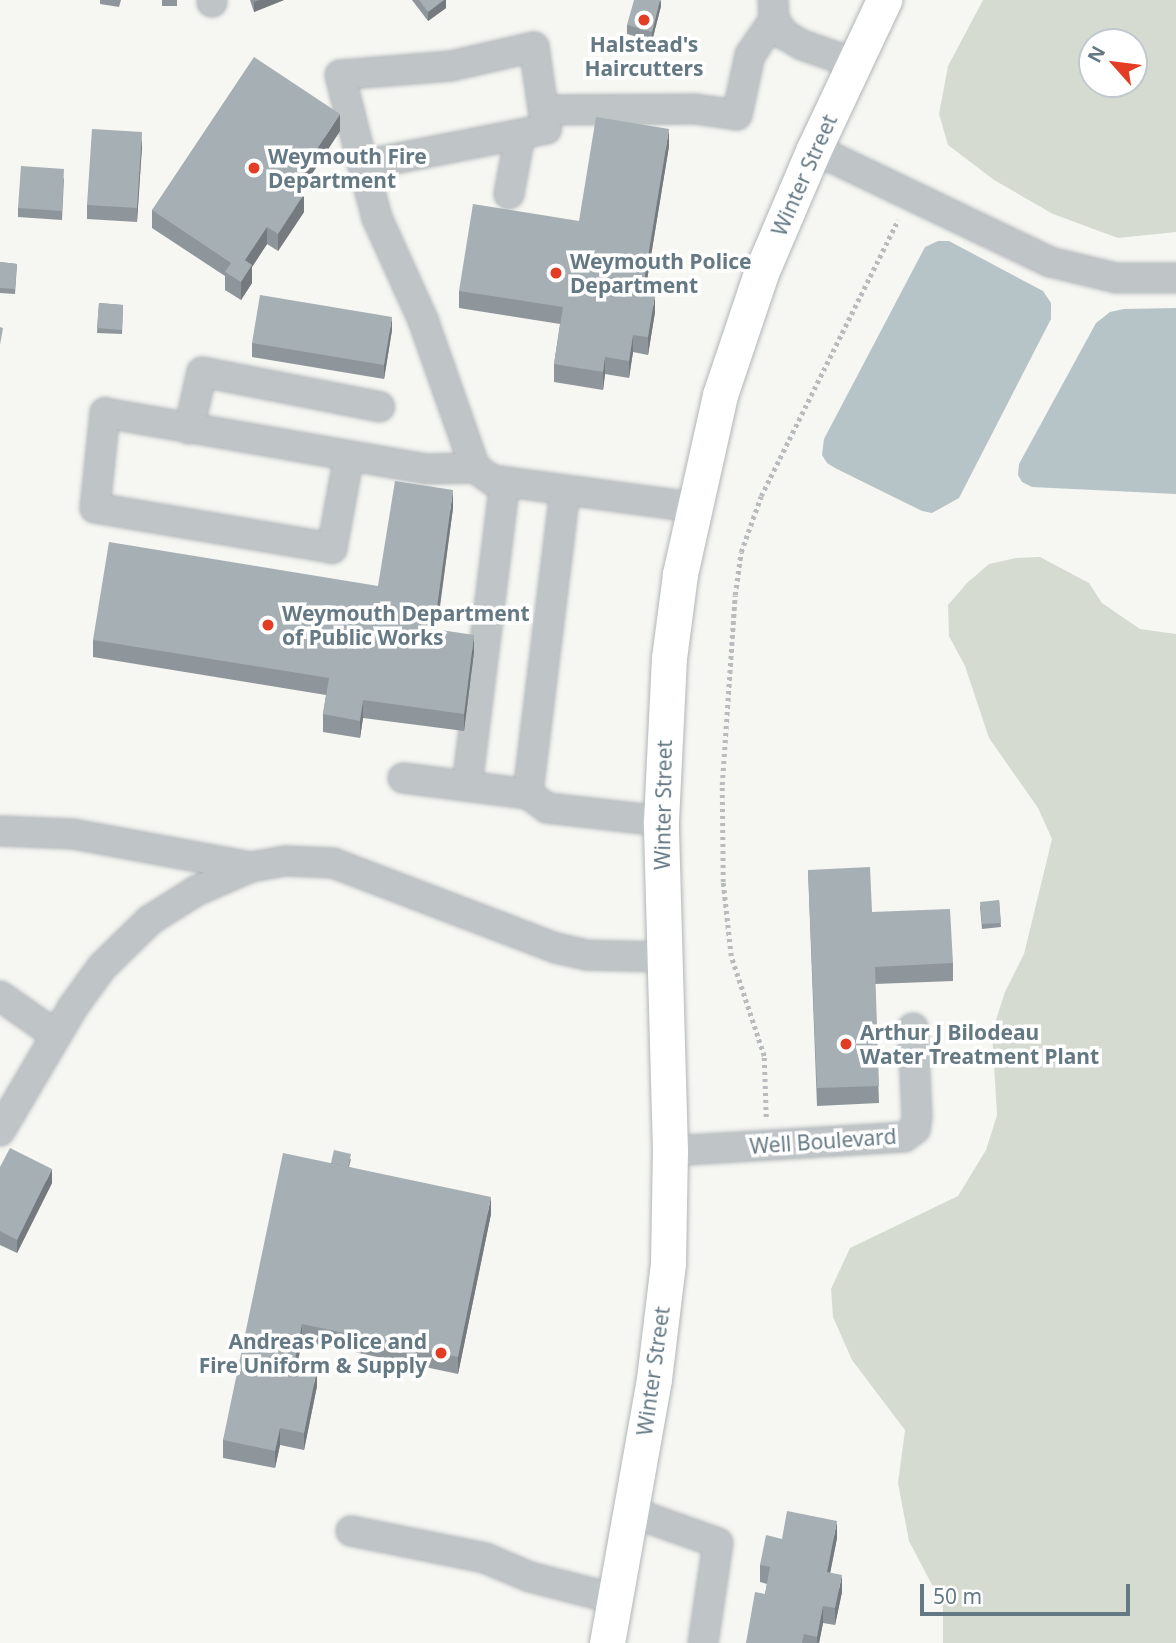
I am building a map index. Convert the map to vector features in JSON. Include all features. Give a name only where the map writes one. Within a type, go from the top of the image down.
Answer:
[{"type":"main road","name":"Winter Street","points":[[607,1643],[661,1328],[670,1210],[661,821],[669,657],[692,507],[720,395],[761,273],[814,149],[884,0]]},
{"type":"street","points":[[773,10],[785,35],[802,45],[854,63]]},
{"type":"street","points":[[363,165],[536,125],[695,109],[737,115],[750,55],[773,10]]},
{"type":"street","points":[[509,194],[536,125],[534,47],[451,66],[340,75],[377,218],[423,320],[475,468],[492,480],[692,507]]},
{"type":"street","points":[[814,149],[1050,262],[1116,278],[1176,278]]},
{"type":"street","points":[[189,429],[202,373],[380,407]]},
{"type":"street","points":[[349,456],[332,548],[95,508],[105,413],[426,469],[475,468]]},
{"type":"street","points":[[467,786],[505,482]]},
{"type":"street","points":[[528,794],[565,491]]},
{"type":"street","points":[[403,778],[528,794],[547,808],[661,821]]},
{"type":"street","points":[[0,831],[73,834],[251,867]]},
{"type":"street","points":[[0,1131],[56,1035],[103,967],[150,920],[196,891],[251,867],[286,861],[333,863],[555,948],[587,955],[663,957]]},
{"type":"street","points":[[0,996],[56,1035]]},
{"type":"street","name":"Well Boulevard","points":[[670,1151],[904,1137],[915,1129],[913,1028]]},
{"type":"street","points":[[631,1512],[718,1543],[703,1643]]},
{"type":"street","points":[[351,1531],[485,1559],[530,1577],[615,1599]]},
{"type":"path","points":[[766,1145],[764,1056],[732,956],[723,882],[722,785],[735,595],[741,552],[761,496],[911,194]]},
{"type":"shaded area","points":[[983,0],[1176,0],[1176,232],[1118,238],[1053,214],[994,180],[948,145],[939,114],[948,66]]},
{"type":"shaded area","points":[[938,241],[949,241],[1043,291],[1051,303],[1051,319],[959,498],[932,513],[922,511],[835,468],[827,463],[822,455],[824,439],[925,247]]},
{"type":"shaded area","points":[[1176,308],[1176,494],[1032,487],[1022,482],[1018,475],[1019,464],[1096,323],[1110,312],[1124,309]]},
{"type":"shaded area","points":[[1040,557],[1089,583],[1102,603],[1140,629],[1176,634],[1176,1643],[943,1643],[943,1606],[909,1541],[898,1483],[905,1430],[852,1360],[833,1317],[831,1289],[850,1248],[958,1196],[986,1150],[997,1115],[992,1032],[1005,992],[1024,954],[1052,839],[1038,808],[989,738],[965,666],[949,636],[948,605],[967,583],[989,564],[1016,558]]},
{"type":"building","points":[[419,0],[444,0],[428,12]]},
{"type":"building","name":"Halstead's Haircutters","points":[[634,0],[660,0],[652,32],[627,25]]},
{"type":"building","name":"Weymouth Fire Department","points":[[254,57],[340,114],[292,187],[304,194],[278,234],[267,227],[245,260],[252,265],[241,282],[225,272],[231,263],[152,210]]},
{"type":"building","name":"Weymouth Police Department","points":[[596,117],[669,129],[642,293],[655,295],[648,337],[633,335],[629,361],[605,357],[603,372],[554,364],[563,307],[459,291],[473,204],[579,221]]},
{"type":"building","points":[[92,129],[142,132],[137,208],[87,205]]},
{"type":"building","points":[[21,166],[64,169],[62,211],[18,208]]},
{"type":"building","points":[[0,262],[17,264],[15,289],[0,288]]},
{"type":"building","points":[[260,295],[392,317],[384,365],[252,343]]},
{"type":"building","points":[[99,303],[123,305],[122,330],[97,328]]},
{"type":"building","name":"Weymouth Department of Public Works","points":[[395,481],[453,490],[434,629],[474,635],[464,714],[363,700],[360,721],[323,714],[329,678],[93,640],[109,542],[378,586]]},
{"type":"building","name":"Arthur J Bilodeau Water Treatment Plant","points":[[870,867],[872,912],[950,909],[953,963],[875,967],[879,1086],[817,1088],[808,870]]},
{"type":"building","points":[[999,900],[1001,923],[982,924],[980,902]]},
{"type":"building","points":[[10,1148],[52,1169],[17,1240],[0,1231],[0,1167]]},
{"type":"building","points":[[334,1150],[351,1154],[348,1167],[331,1163]]},
{"type":"building","points":[[283,1153],[491,1197],[458,1357],[302,1324],[294,1364],[317,1369],[304,1433],[280,1428],[275,1451],[223,1440]]},
{"type":"building","points":[[787,1511],[837,1521],[827,1572],[842,1575],[835,1608],[823,1606],[817,1637],[804,1634],[802,1643],[746,1643],[755,1592],[765,1594],[770,1567],[760,1565],[766,1535],[782,1539]]},
{"type":"place","name":"Halstead's Haircutters","points":[[644,20]]},
{"type":"place","name":"Weymouth Fire Department","points":[[254,168]]},
{"type":"place","name":"Weymouth Police Department","points":[[556,273]]},
{"type":"place","name":"Weymouth Department of Public Works","points":[[268,625]]},
{"type":"place","name":"Arthur J Bilodeau Water Treatment Plant","points":[[846,1044]]},
{"type":"place","name":"Andreas Police and Fire Uniform & Supply","points":[[441,1353]]}]
